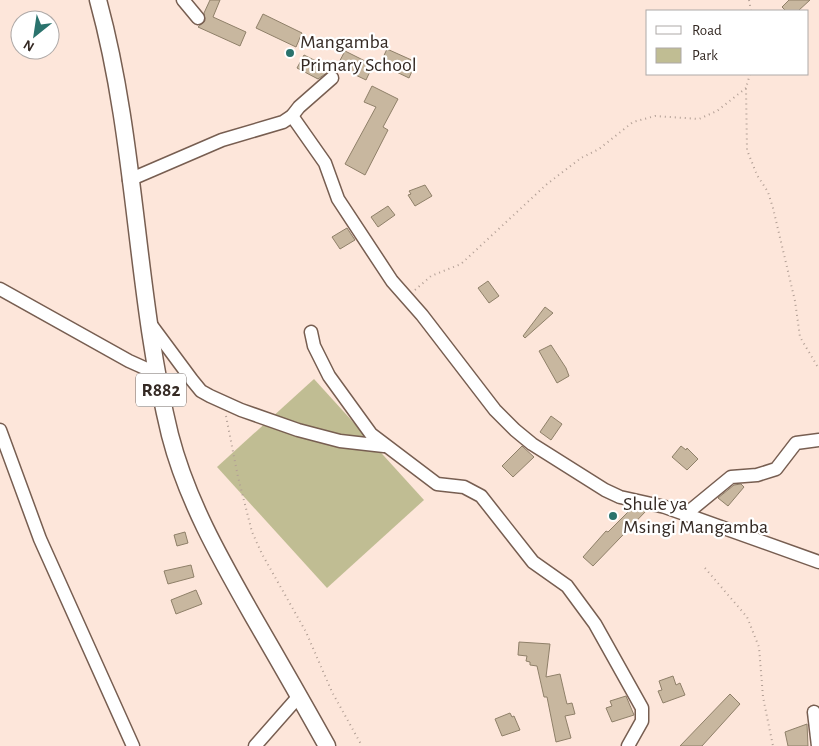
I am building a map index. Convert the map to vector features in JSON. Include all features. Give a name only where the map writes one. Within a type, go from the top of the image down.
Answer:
[{"type":"main road","name":"R882","points":[[98,0],[115,72],[149,322],[170,436],[198,514],[221,560],[327,746]]},
{"type":"street","points":[[184,0],[198,18]]},
{"type":"street","points":[[129,180],[222,140],[273,126],[292,116],[299,107],[332,78]]},
{"type":"street","points":[[292,116],[325,163],[338,199],[392,281],[422,315],[495,410],[532,444],[605,490],[686,514],[819,562]]},
{"type":"street","points":[[0,289],[129,361],[158,374]]},
{"type":"street","points":[[149,322],[201,391],[223,402],[298,430],[340,441],[384,446]]},
{"type":"street","points":[[311,332],[314,346],[329,376],[371,434],[384,446],[436,484],[464,487],[481,496],[534,562],[567,586],[572,592],[595,624],[642,708],[642,721],[628,746]]},
{"type":"street","points":[[0,430],[40,539],[133,746]]},
{"type":"street","points":[[686,514],[731,477],[757,475],[772,471],[782,463],[796,443],[819,440]]},
{"type":"street","points":[[255,746],[299,696]]},
{"type":"street","points":[[814,712],[818,746]]},
{"type":"path","points":[[750,75],[746,88],[747,150],[757,175],[768,192],[773,208],[795,302],[800,338],[819,369]]},
{"type":"path","points":[[406,298],[431,276],[461,264],[548,184],[581,158],[599,149],[633,122],[655,116],[698,119],[717,111],[746,88]]},
{"type":"path","points":[[223,402],[238,477],[252,532],[262,554],[306,632],[332,692],[362,746]]},
{"type":"path","points":[[705,568],[747,617],[756,640],[762,667],[763,697],[773,746]]},
{"type":"green space","points":[[314,379],[424,500],[327,588],[217,467]]},
{"type":"building","points":[[210,0],[220,0],[213,17],[246,32],[240,46],[198,27],[205,21],[204,13]]},
{"type":"building","points":[[789,0],[810,0],[799,10],[785,10],[782,7]]},
{"type":"building","points":[[263,14],[302,33],[296,47],[256,28]]},
{"type":"building","points":[[387,49],[416,62],[409,78],[380,64]]},
{"type":"building","points":[[345,51],[373,65],[366,80],[337,66]]},
{"type":"building","points":[[304,55],[332,69],[318,79],[297,68]]},
{"type":"building","points":[[372,86],[398,99],[383,127],[388,130],[365,175],[345,164],[376,107],[364,102]]},
{"type":"building","points":[[425,185],[432,196],[415,206],[408,195],[411,194],[409,191]]},
{"type":"building","points":[[388,206],[395,215],[378,227],[371,217]]},
{"type":"building","points":[[347,228],[355,240],[340,249],[332,237]]},
{"type":"building","points":[[488,281],[499,296],[489,303],[478,288]]},
{"type":"building","points":[[545,307],[553,313],[525,338],[523,336]]},
{"type":"building","points":[[551,345],[569,376],[557,383],[539,351]]},
{"type":"building","points":[[551,416],[562,424],[551,440],[540,432]]},
{"type":"building","points":[[522,446],[534,457],[513,477],[502,466]]},
{"type":"building","points":[[681,446],[686,450],[687,448],[698,459],[687,470],[672,457]]},
{"type":"building","points":[[741,484],[744,487],[728,506],[718,498],[734,485]]},
{"type":"building","points":[[632,508],[646,511],[593,566],[583,557],[606,531],[608,532]]},
{"type":"building","points":[[185,532],[188,543],[177,546],[174,535]]},
{"type":"building","points":[[191,565],[194,577],[168,584],[164,571]]},
{"type":"building","points":[[196,590],[202,604],[176,614],[171,600]]},
{"type":"building","points":[[519,642],[550,644],[546,677],[560,674],[567,704],[572,703],[575,714],[565,716],[571,738],[556,742],[547,697],[544,697],[537,666],[530,665],[530,662],[526,661],[527,656],[518,655]]},
{"type":"building","points":[[673,676],[676,685],[680,683],[685,695],[663,703],[658,691],[662,690],[659,681]]},
{"type":"building","points":[[730,694],[740,704],[702,746],[680,746]]},
{"type":"building","points":[[626,696],[634,715],[612,722],[606,708],[612,706],[610,701]]},
{"type":"building","points":[[510,713],[512,717],[514,716],[520,730],[502,736],[495,719]]},
{"type":"building","points":[[807,724],[808,746],[788,746],[785,732]]},
{"type":"place","name":"Mangamba Primary School","points":[[290,53]]},
{"type":"place","name":"Shule ya Msingi Mangamba","points":[[613,516]]}]
